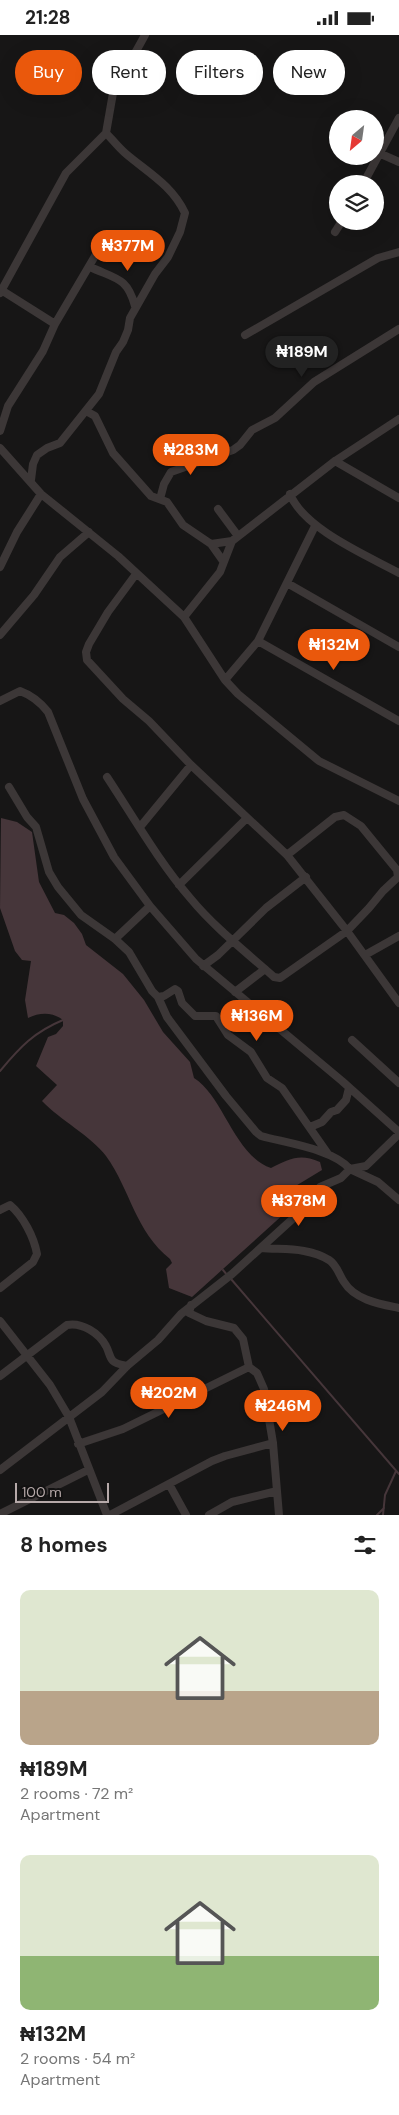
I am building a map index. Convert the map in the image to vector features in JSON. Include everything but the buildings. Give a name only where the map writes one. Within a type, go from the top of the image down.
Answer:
[{"type":"street","points":[[55,324],[1,291],[66,173],[106,133],[113,93],[145,35]]},
{"type":"street","points":[[384,148],[399,118]]},
{"type":"street","points":[[95,416],[99,394],[116,352],[128,330],[130,318],[168,257],[180,232],[185,213],[161,179],[124,151],[106,133]]},
{"type":"street","points":[[384,155],[399,162]]},
{"type":"street","points":[[0,431],[8,406],[43,351],[55,324],[105,239]]},
{"type":"street","points":[[245,335],[378,258],[399,252]]},
{"type":"street","points":[[90,267],[123,282],[132,293],[136,306]]},
{"type":"street","points":[[160,499],[164,484],[172,472],[233,450],[240,445],[252,430],[275,417],[314,383],[399,329]]},
{"type":"street","points":[[31,480],[33,464],[37,455],[47,448],[60,443],[99,394]]},
{"type":"street","points":[[86,411],[95,416],[113,453],[151,496],[167,502],[183,525],[211,544],[223,561]]},
{"type":"street","points":[[184,617],[213,583],[235,539],[334,461],[399,419]]},
{"type":"street","points":[[0,448],[31,480],[41,494],[89,532],[184,617],[225,680],[238,694],[319,761],[399,801]]},
{"type":"street","points":[[334,461],[399,498]]},
{"type":"street","points":[[0,567],[17,532],[41,494]]},
{"type":"street","points":[[290,494],[295,506],[315,526],[399,573]]},
{"type":"street","points":[[218,509],[235,539]]},
{"type":"street","points":[[225,680],[258,641],[315,526]]},
{"type":"street","points":[[0,635],[34,595],[60,557],[89,532]]},
{"type":"street","points":[[211,544],[235,539]]},
{"type":"street","points":[[136,574],[108,613],[89,644],[86,652],[87,660],[123,699],[149,721],[191,765],[287,855],[347,931],[399,1003]]},
{"type":"street","points":[[287,583],[399,647]]},
{"type":"street","points":[[258,641],[398,720]]},
{"type":"street","points":[[0,701],[20,691],[28,693],[48,712],[83,799],[114,857],[150,906],[203,966],[349,1088],[399,1133],[366,1166],[350,1169],[341,1178],[320,1187],[298,1213],[261,1248],[232,1274],[191,1305],[158,1340],[102,1392],[0,1470]]},
{"type":"street","points":[[140,827],[191,765]]},
{"type":"street","points":[[107,777],[178,885],[232,941],[274,977],[280,978],[347,931],[398,877],[397,870],[360,826],[344,815],[335,817],[287,855]]},
{"type":"street","points":[[9,787],[27,817],[36,827],[49,872],[58,887],[81,915],[115,939],[129,952],[152,991],[158,997],[167,1017],[226,1096],[256,1132],[261,1136],[328,1154],[346,1164],[350,1169],[378,1182],[399,1200]]},
{"type":"street","points":[[178,885],[247,818]]},
{"type":"street","points":[[203,966],[218,955],[266,908],[306,877]]},
{"type":"street","points":[[115,939],[150,906]]},
{"type":"street","points":[[365,955],[399,936]]},
{"type":"street","points":[[235,992],[265,969]]},
{"type":"street","points":[[158,997],[164,996],[174,989],[178,991],[182,1003],[195,1016],[216,1016],[228,1035],[251,1052],[267,1078],[282,1088],[328,1154]]},
{"type":"street","points":[[352,1040],[399,1083]]},
{"type":"street","points":[[310,1127],[322,1122],[331,1112],[337,1110],[346,1101],[349,1088]]},
{"type":"street","points":[[0,1210],[10,1205],[14,1209],[27,1227],[37,1254],[33,1262],[0,1288]]},
{"type":"street","points":[[261,1248],[299,1249],[325,1258],[335,1266],[350,1289],[376,1303],[399,1309]]},
{"type":"street","points":[[191,1305],[189,1313],[196,1317],[234,1328],[238,1331],[243,1339],[249,1367],[257,1373],[264,1389],[273,1443],[279,1515]]},
{"type":"street","points":[[0,1321],[50,1385],[68,1417],[88,1470],[108,1515],[225,1455],[273,1443]]},
{"type":"street","points":[[0,1376],[67,1325],[79,1325],[99,1337],[115,1362],[128,1366]]},
{"type":"street","points":[[78,1444],[123,1429],[249,1367]]},
{"type":"street","points":[[0,1514],[88,1470]]},
{"type":"street","points":[[169,1484],[186,1515]]},
{"type":"street","points":[[209,1515],[232,1502],[276,1491]]},
{"type":"shaded area","points":[[1,818],[17,822],[32,832],[39,882],[55,913],[64,915],[74,923],[82,934],[86,945],[123,974],[144,1000],[163,1032],[190,1062],[194,1078],[213,1098],[238,1139],[248,1151],[258,1161],[271,1168],[295,1158],[313,1159],[320,1162],[322,1170],[289,1190],[291,1204],[286,1212],[192,1297],[169,1288],[166,1269],[172,1263],[149,1236],[106,1156],[42,1101],[57,1085],[36,1066],[48,1037],[56,1034],[63,1026],[63,1020],[55,1015],[46,1014],[28,1018],[25,1000],[31,961],[22,960],[15,951],[0,908]]},
{"type":"waterway","points":[[0,1071],[28,1041],[63,1020]]},
{"type":"waterway","points":[[223,1270],[228,1276]]},
{"type":"waterway","points":[[231,1279],[399,1474]]},
{"type":"waterway","points":[[383,1515],[385,1495],[396,1471]]},
{"type":"waterway","points":[[377,1515],[384,1508]]}]
